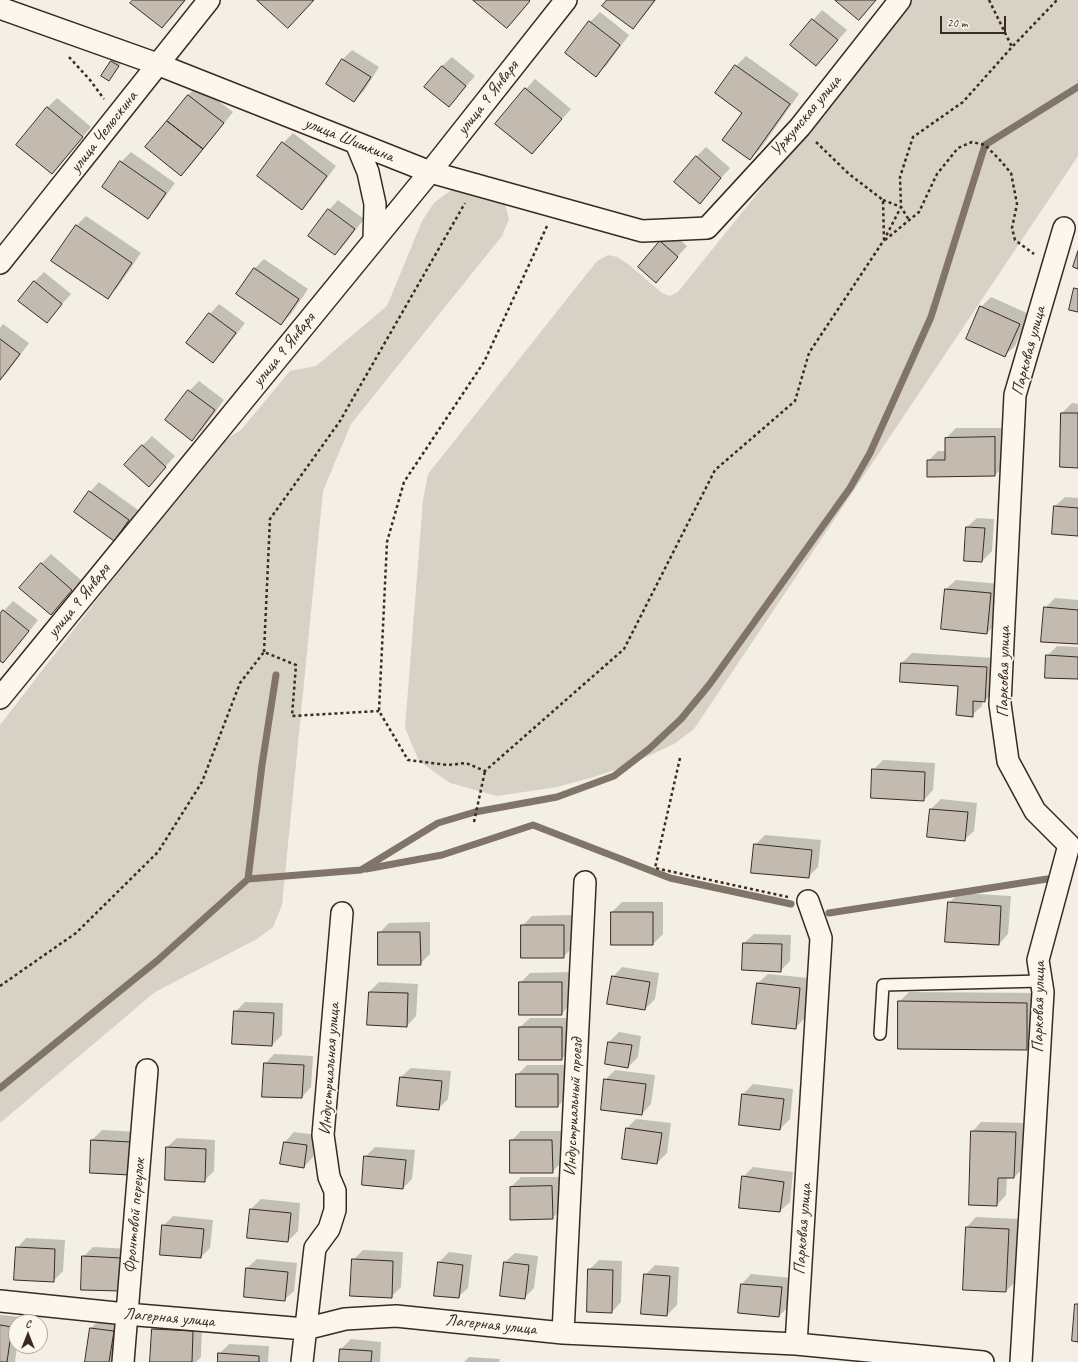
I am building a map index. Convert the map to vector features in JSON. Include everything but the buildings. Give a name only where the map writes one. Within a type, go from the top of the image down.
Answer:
[{"type":"street","name":"улица Челюскина","points":[[0,263],[209,0]]},
{"type":"street","name":"улица 9 Января","points":[[0,698],[430,172],[566,0]]},
{"type":"street","name":"Уржумская улица","points":[[707,228],[800,127],[900,0]]},
{"type":"street","name":"улица Шишкина","points":[[0,8],[157,64],[430,172],[642,231],[707,228]]},
{"type":"street","points":[[356,143],[368,172],[374,204],[374,240]]},
{"type":"street","name":"Парковая улица","points":[[1021,1362],[1042,1000],[1038,960],[1074,844],[1035,811],[1008,761],[1000,704],[1015,395],[1064,228]]},
{"type":"street","name":"Индустриальный проезд","points":[[563,1332],[585,882]]},
{"type":"street","name":"Парковая улица","points":[[796,1344],[821,938],[808,901]]},
{"type":"street","name":"Индустриальная улица","points":[[302,1362],[315,1248],[329,1229],[335,1210],[335,1192],[330,1177],[323,1135],[342,913]]},
{"type":"street","name":"Фронтовой переулок","points":[[123,1362],[147,1070]]},
{"type":"street","name":"Лагерная улица","points":[[0,1301],[126,1314],[305,1329],[345,1319],[396,1316],[563,1332],[796,1344],[913,1359],[983,1362]]},
{"type":"lane","points":[[880,1034],[884,985],[1041,981]]},
{"type":"path","points":[[989,0],[1012,47]]},
{"type":"path","points":[[474,822],[485,770],[624,648],[715,470],[795,401],[809,353],[884,240],[901,207],[900,177],[913,137],[962,102],[1057,0]]},
{"type":"path","points":[[65,52],[90,80],[104,99],[111,123]]},
{"type":"path","points":[[800,127],[849,174],[883,200],[901,207],[909,220]]},
{"type":"path","points":[[884,240],[919,212],[937,174],[958,148],[972,142],[985,145],[1011,173],[1017,204],[1012,228],[1016,240],[1037,256],[1048,285]]},
{"type":"path","points":[[0,986],[76,933],[158,852],[202,782],[240,683],[264,652],[270,519],[340,421],[476,184]]},
{"type":"path","points":[[883,200],[884,240]]},
{"type":"path","points":[[485,770],[466,763],[448,765],[408,760],[379,711],[387,542],[404,482],[484,362],[556,208]]},
{"type":"path","points":[[264,652],[296,665],[292,716],[379,711]]},
{"type":"path","points":[[680,758],[655,868],[808,901]]},
{"type":"shaded area","points":[[913,0],[1078,0],[1078,156],[694,729],[674,744],[629,765],[594,777],[557,787],[497,796],[450,783],[419,761],[405,728],[423,500],[428,474],[597,261],[608,255],[617,257],[628,264],[662,293],[670,296],[678,292]]},
{"type":"shaded area","points":[[451,190],[504,201],[509,219],[502,236],[351,424],[323,491],[282,905],[273,927],[257,939],[155,992],[0,1123],[0,725],[201,465],[223,441],[241,430],[290,371],[316,366],[387,306],[422,221],[434,203]]},
{"type":"waterway","points":[[0,1088],[158,960],[248,879],[361,870],[438,823],[475,812],[557,797],[614,776],[649,749],[681,719],[709,685],[850,488],[870,453],[931,317],[985,145],[1078,87]]},
{"type":"waterway","points":[[248,879],[262,765],[276,675]]},
{"type":"waterway","points":[[366,869],[442,855],[533,825],[670,878],[791,904]]},
{"type":"waterway","points":[[829,913],[1047,879]]}]
